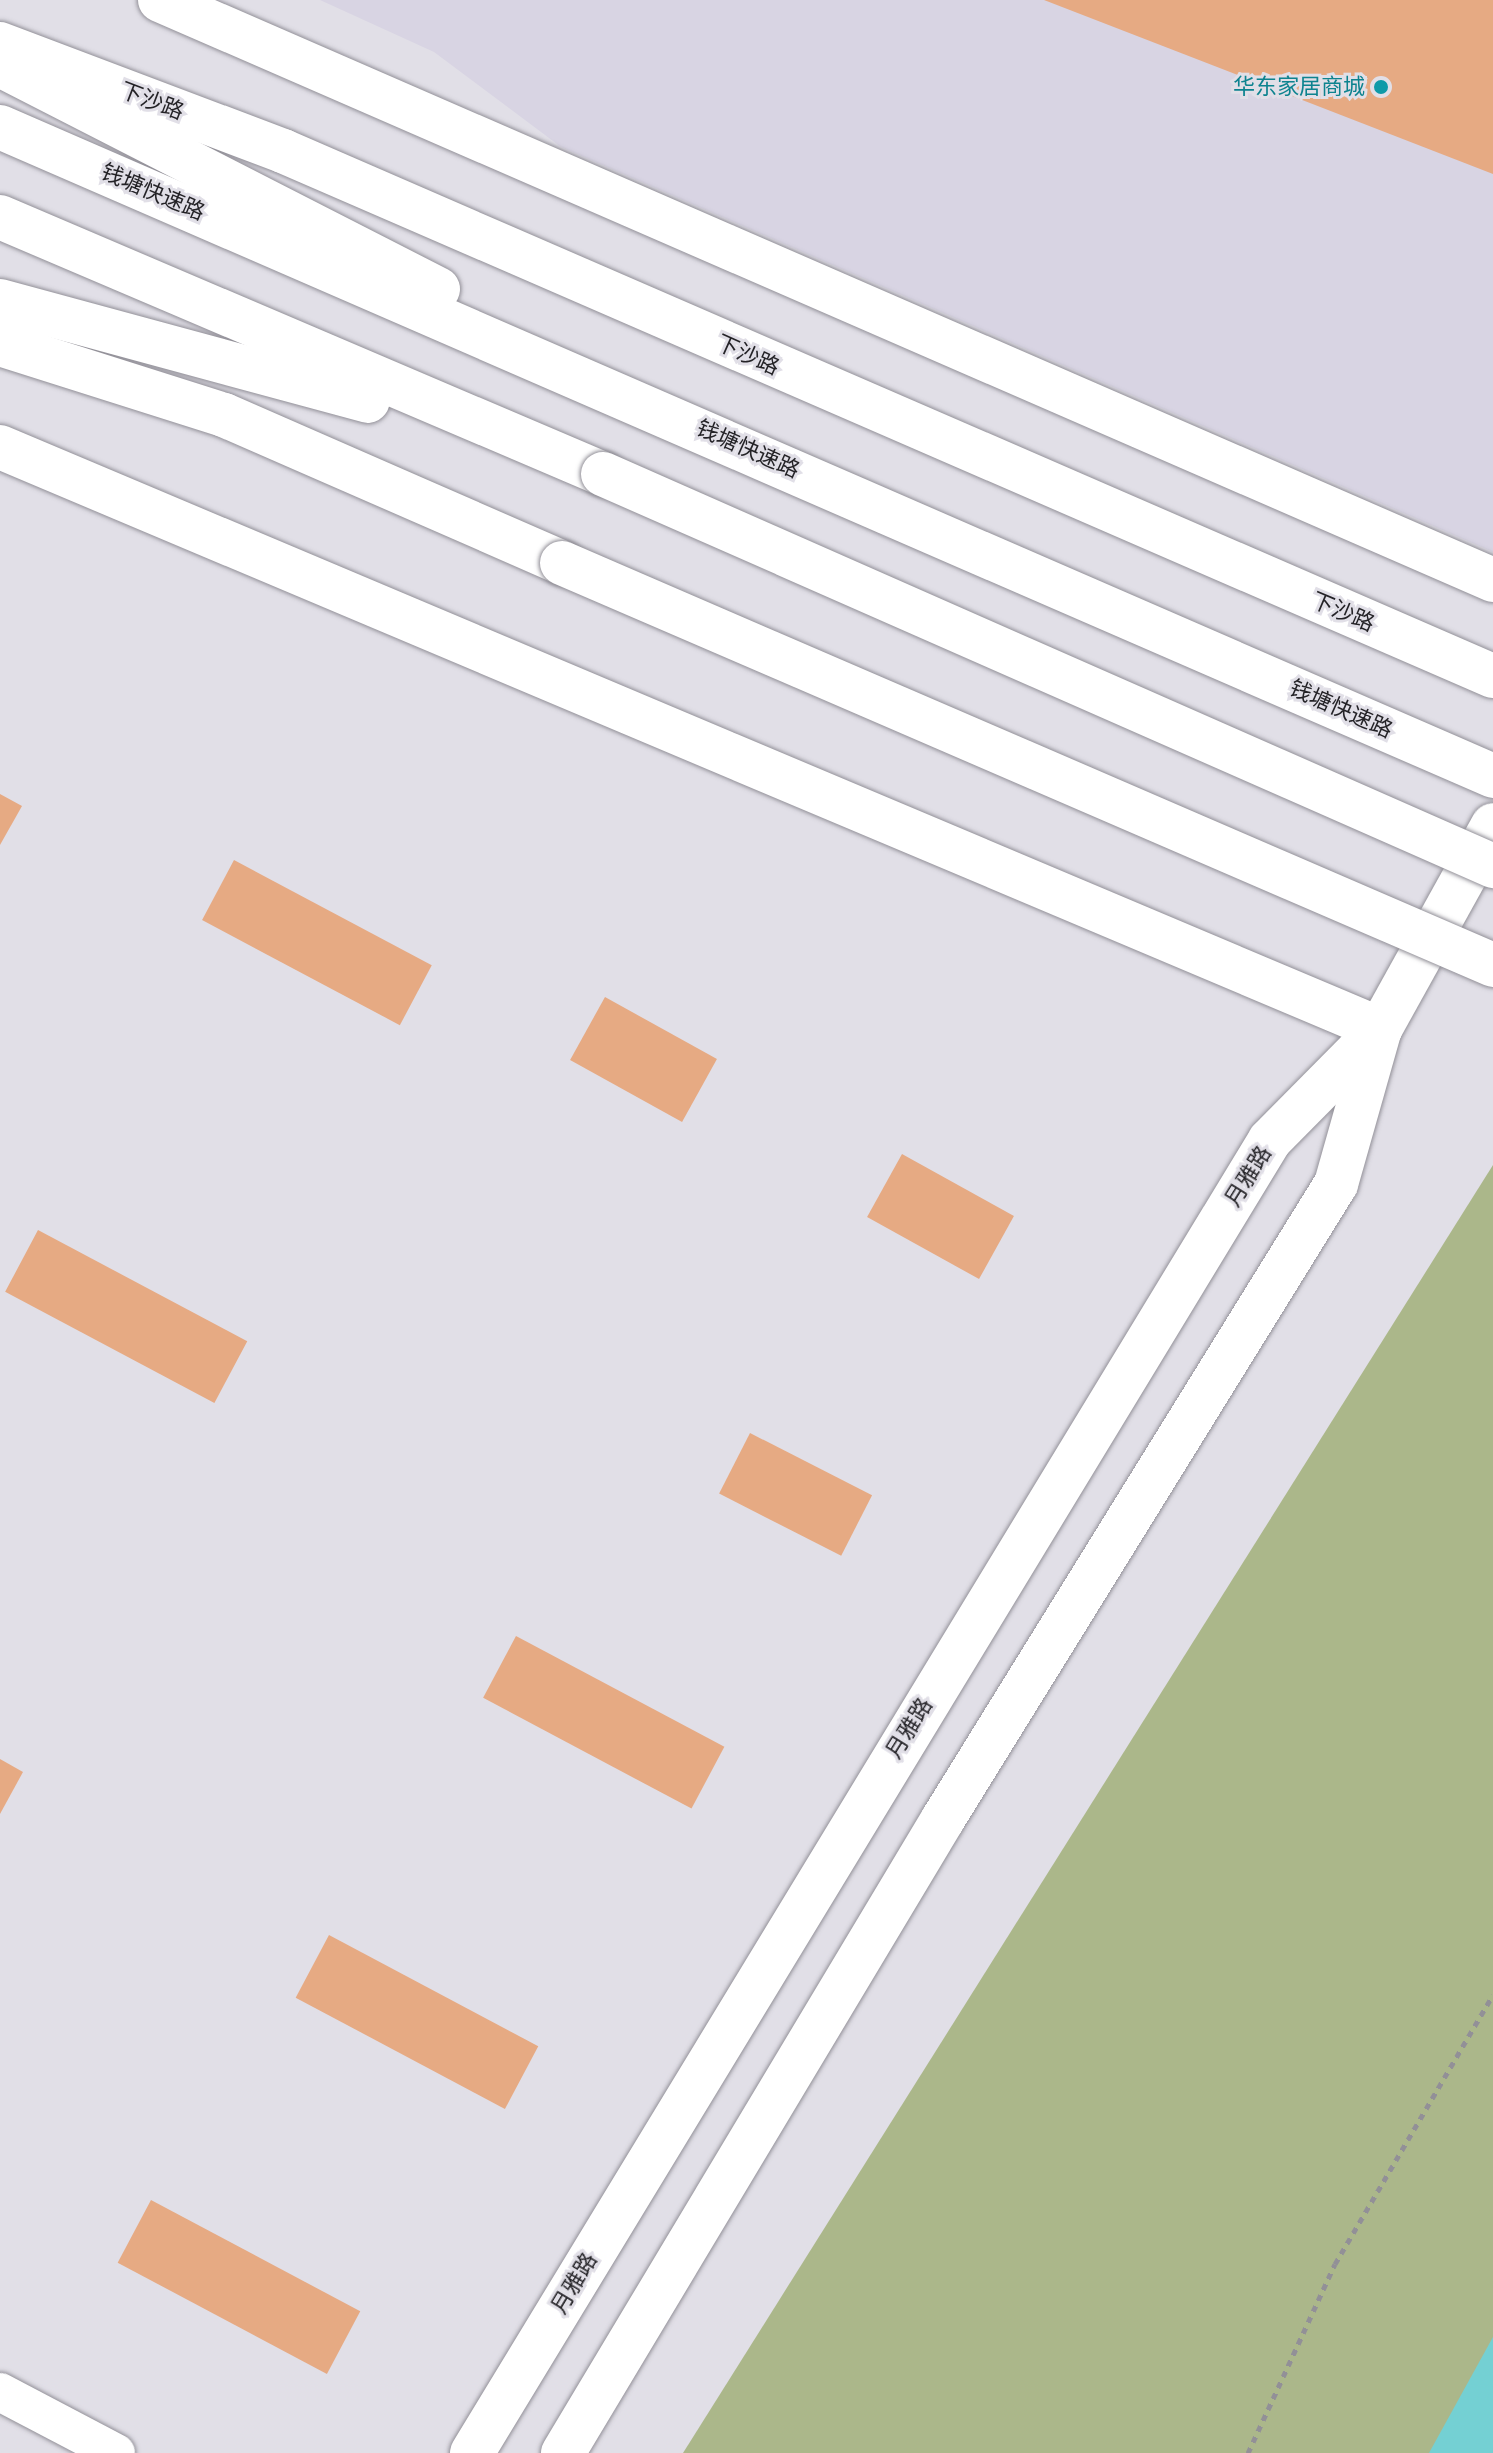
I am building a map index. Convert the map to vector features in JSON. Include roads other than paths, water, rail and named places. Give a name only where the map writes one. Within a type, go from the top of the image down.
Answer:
[{"type":"main road","points":[[160,0],[1493,580]]},
{"type":"main road","name":"下沙路","points":[[0,44],[283,151],[1493,676]]},
{"type":"main road","points":[[0,65],[327,226],[632,398]]},
{"type":"main road","name":"钱塘快速路","points":[[0,127],[632,398],[1493,776]]},
{"type":"main road","points":[[0,217],[603,474],[1493,866]]},
{"type":"main road","points":[[0,301],[233,359],[603,474]]},
{"type":"main road","points":[[0,344],[224,415],[1493,965]]},
{"type":"main road","points":[[0,447],[1380,1029]]},
{"type":"main road","name":"月雅路","points":[[563,2453],[943,1819],[1336,1184],[1380,1029],[1493,825]]},
{"type":"main road","name":"月雅路","points":[[472,2453],[1270,1140],[1380,1029]]},
{"type":"street","points":[[0,2392],[116,2453]]},
{"type":"water","points":[[1493,2337],[1493,2453],[1429,2453]]},
{"type":"place","name":"华东家居商城","points":[[1381,87]]}]
